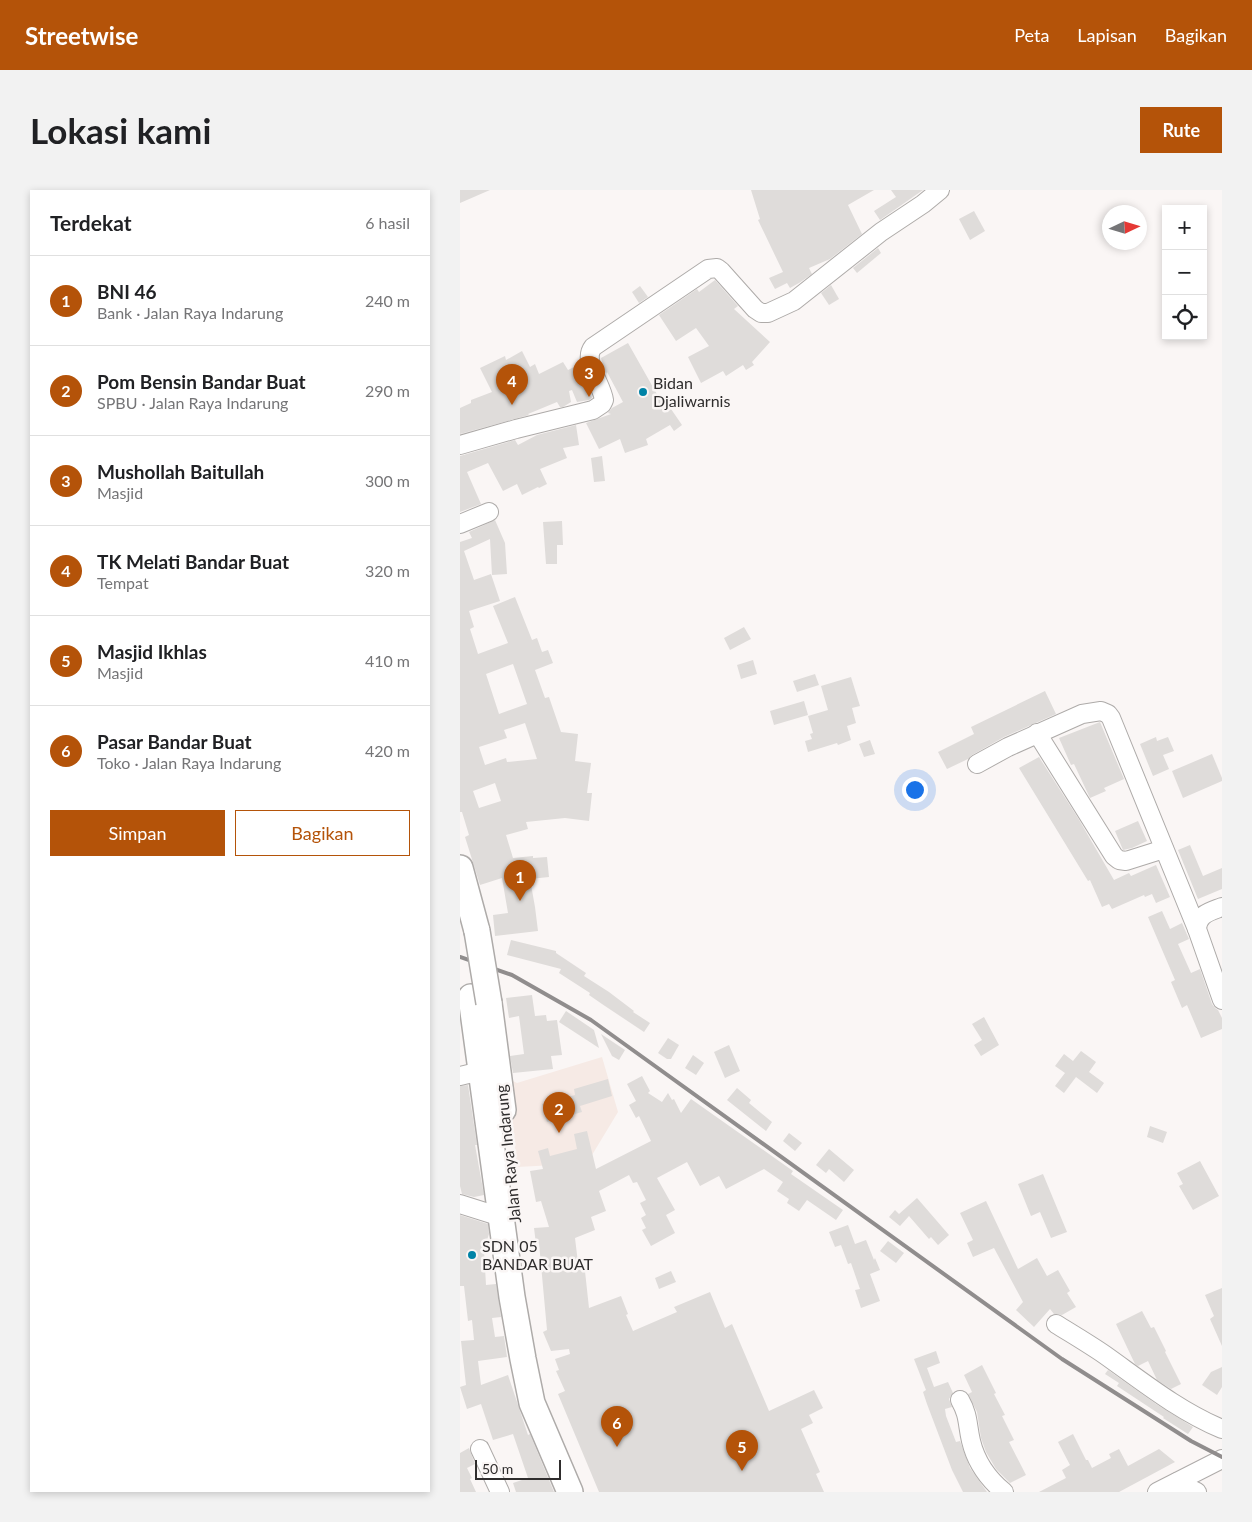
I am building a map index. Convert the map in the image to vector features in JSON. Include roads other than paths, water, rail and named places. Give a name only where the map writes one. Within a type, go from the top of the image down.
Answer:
[{"type":"highway","name":"Jalan Raya Indarung","points":[[460,868],[468,934],[480,1000],[479,1063],[515,1312],[532,1403],[570,1492]]},
{"type":"highway","name":"Jalan Raya Indarung","points":[[479,1063],[513,1211],[531,1336],[543,1390],[588,1492]]},
{"type":"street","points":[[460,445],[516,429],[578,415],[599,407],[604,400],[589,360],[590,351],[593,347],[708,269],[717,268],[755,309],[761,313],[768,313],[794,301],[881,232],[923,204],[940,190]]},
{"type":"street","points":[[460,524],[489,512]]},
{"type":"street","points":[[977,764],[1037,733],[1082,714],[1097,710],[1108,714],[1197,929],[1222,1000]]},
{"type":"street","points":[[1037,733],[1114,856],[1119,860],[1126,861],[1164,849]]},
{"type":"street","points":[[1197,929],[1198,922],[1202,916],[1222,907]]},
{"type":"street","points":[[460,1204],[501,1217]]},
{"type":"street","points":[[1056,1324],[1104,1354],[1168,1401],[1205,1422],[1222,1429]]},
{"type":"street","points":[[960,1400],[966,1411],[971,1440],[978,1461],[994,1484],[1004,1492]]},
{"type":"street","points":[[480,1449],[500,1492]]},
{"type":"street","points":[[1157,1492],[1222,1459]]},
{"type":"street","points":[[1177,1482],[1196,1492]]},
{"type":"railway","points":[[460,957],[512,975],[591,1020],[1062,1359],[1191,1441],[1222,1457]]},
{"type":"place","name":"Bidan Djaliwarnis","points":[[643,392]]},
{"type":"place","name":"Mushollah Baitullah","points":[[589,397]]},
{"type":"place","name":"TK Melati Bandar Buat","points":[[512,405]]},
{"type":"place","name":"BNI 46","points":[[520,901]]},
{"type":"place","name":"Pom Bensin Bandar Buat","points":[[559,1133]]},
{"type":"place","name":"SDN 05 BANDAR BUAT","points":[[472,1255]]},
{"type":"place","name":"Pasar Bandar Buat","points":[[617,1447]]},
{"type":"place","name":"Masjid Ikhlas","points":[[742,1471]]}]
